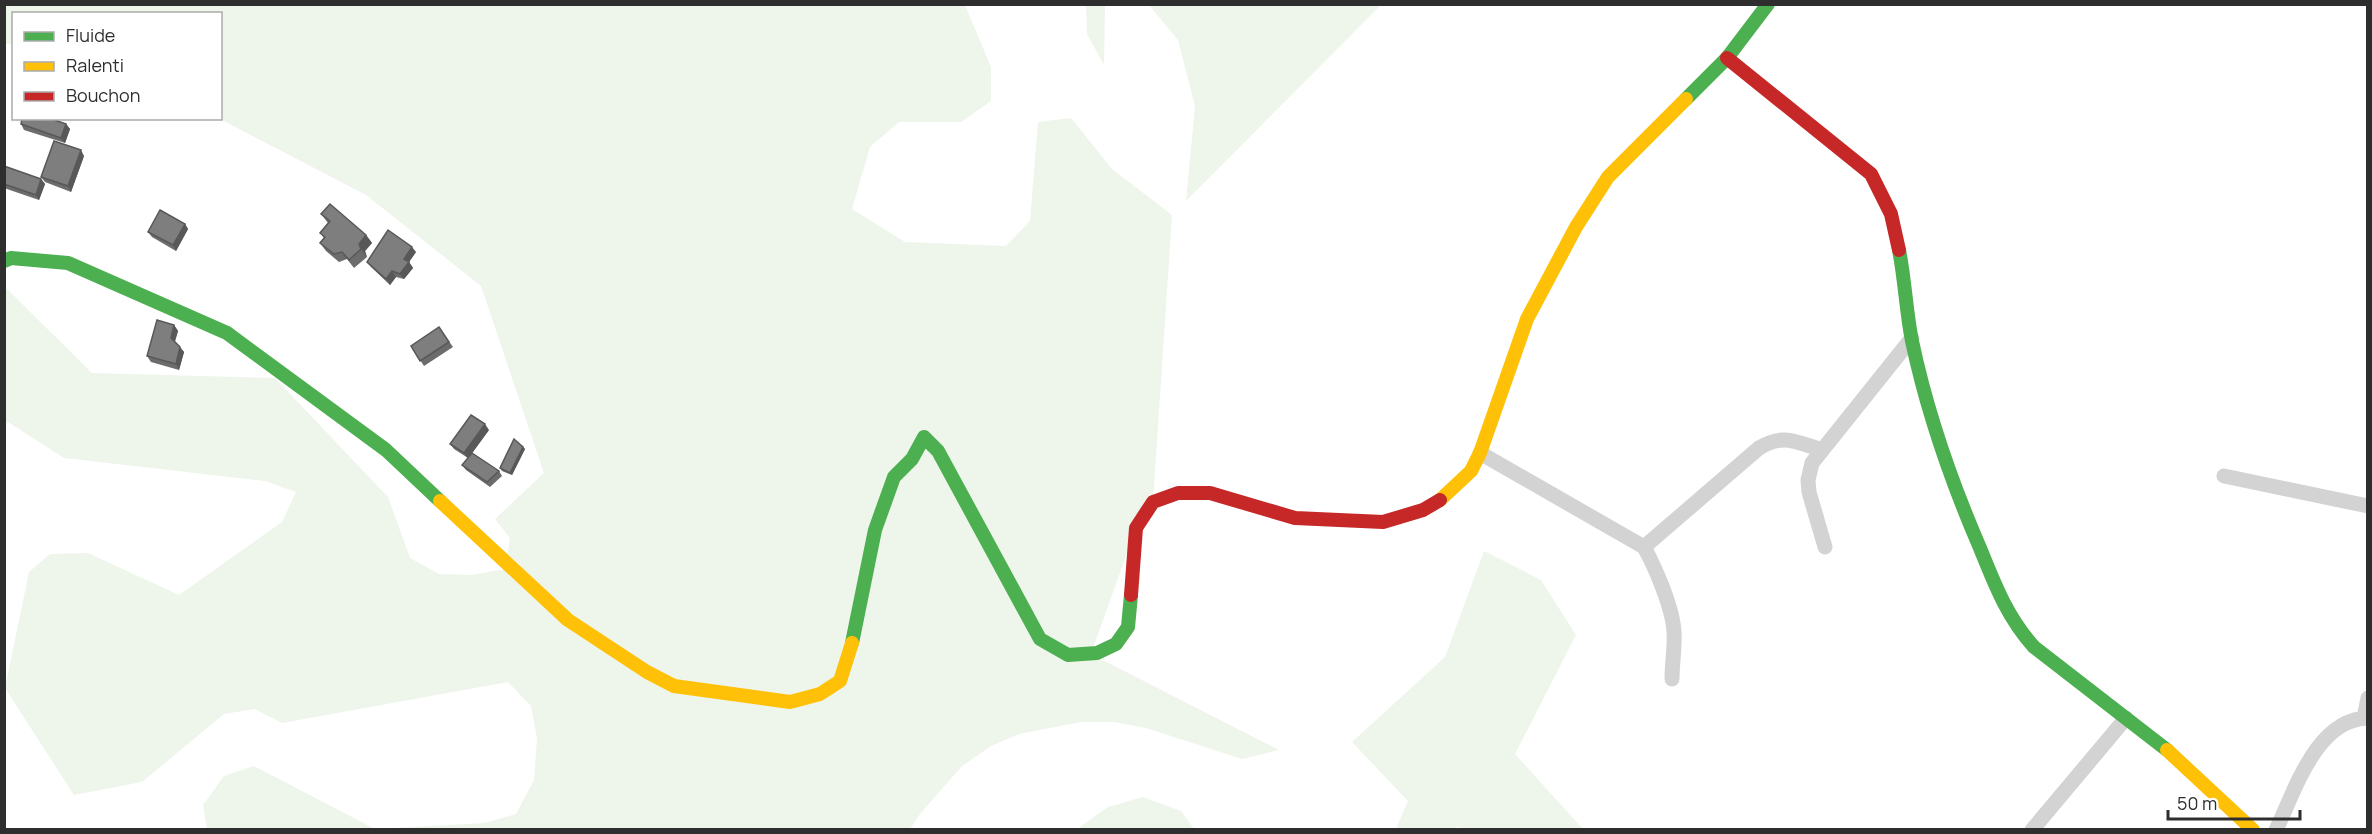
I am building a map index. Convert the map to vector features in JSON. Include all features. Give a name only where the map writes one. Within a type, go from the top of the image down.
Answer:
[{"type":"street","points":[[4,261],[11,258],[68,263],[227,333],[386,450],[567,620],[647,672],[674,686],[790,702],[820,694],[840,681],[849,658],[875,530],[894,477],[912,459],[924,437],[938,451],[1040,639],[1068,655],[1097,653],[1116,644],[1128,627],[1136,528],[1153,502],[1178,493],[1210,493],[1295,518],[1383,522],[1424,510],[1446,496],[1471,471],[1480,453],[1527,319],[1576,227],[1608,177],[1727,58],[1768,4]]},
{"type":"street","points":[[1727,58],[1871,174],[1883,192],[1892,212],[1912,339],[1944,458],[2004,605],[2017,628],[2034,647],[2169,752],[2253,830]]},
{"type":"street","points":[[1825,547],[1808,480],[1812,463],[1912,339]]},
{"type":"street","points":[[1644,547],[1759,448],[1773,440],[1787,439],[1822,450]]},
{"type":"street","points":[[1480,453],[1644,547],[1653,564],[1674,631],[1671,679]]},
{"type":"street","points":[[2224,476],[2367,506]]},
{"type":"street","points":[[2276,830],[2314,750],[2338,727],[2366,718],[2367,698]]},
{"type":"street","points":[[2032,830],[2126,718]]},
{"type":"shaded area","points":[[5,5],[965,5],[991,67],[991,101],[961,122],[899,122],[870,147],[852,209],[905,242],[1006,246],[1030,221],[1038,122],[1071,118],[1112,169],[1172,215],[1153,502],[1136,528],[1091,654],[1279,750],[1242,759],[1146,728],[1114,722],[1081,722],[1019,734],[991,746],[962,766],[920,814],[910,829],[375,829],[484,823],[516,814],[534,780],[537,738],[531,706],[508,682],[282,723],[255,709],[224,714],[142,782],[74,795],[5,688],[29,572],[50,554],[88,553],[179,595],[282,522],[296,492],[265,481],[64,458],[8,422],[5,425],[5,287],[92,373],[275,378],[388,497],[410,558],[439,574],[472,575],[505,569],[510,538],[495,519],[544,473],[481,286],[366,195],[222,120],[222,12],[12,12],[12,44],[5,44]]},
{"type":"shaded area","points":[[1086,5],[1105,5],[1104,65],[1087,34]]},
{"type":"shaded area","points":[[1149,5],[1381,5],[1186,201],[1195,106],[1178,40]]},
{"type":"shaded area","points":[[1484,551],[1541,580],[1576,635],[1515,754],[1583,829],[1473,830],[1456,827],[1454,830],[1396,829],[1408,801],[1352,742],[1445,657]]},
{"type":"shaded area","points":[[254,766],[375,829],[207,829],[203,805],[224,776]]},
{"type":"shaded area","points":[[1143,797],[1181,811],[1194,829],[1080,829],[1108,807]]},
{"type":"building","points":[[22,120],[55,120],[66,124],[61,138],[21,124]]},
{"type":"building","points":[[54,141],[81,150],[68,186],[41,177]]},
{"type":"building","points":[[4,166],[41,179],[36,195],[4,184]]},
{"type":"building","points":[[330,204],[366,235],[359,244],[361,249],[349,260],[342,252],[334,254],[320,243],[325,237],[320,233],[330,221],[321,214]]},
{"type":"building","points":[[160,210],[185,224],[173,245],[148,232]]},
{"type":"building","points":[[388,230],[412,247],[404,259],[409,262],[400,274],[392,271],[386,279],[367,262]]},
{"type":"building","points":[[157,320],[174,325],[171,338],[180,347],[176,364],[147,356]]},
{"type":"building","points":[[439,327],[449,342],[420,361],[411,346]]},
{"type":"building","points":[[471,415],[485,424],[464,453],[450,444]]},
{"type":"building","points":[[514,439],[523,447],[510,473],[500,468]]},
{"type":"building","points":[[472,453],[499,471],[487,482],[462,465]]},
{"type":"traffic: fast","points":[[1686,99],[1727,58],[1768,4]]},
{"type":"traffic: fast","points":[[1899,250],[1912,341],[1932,420],[1959,497],[2002,600],[2016,624],[2034,647],[2167,750]]},
{"type":"traffic: fast","points":[[4,261],[11,258],[68,263],[227,333],[386,450],[440,501]]},
{"type":"traffic: fast","points":[[852,643],[875,530],[894,477],[912,459],[924,437],[938,451],[1040,639],[1068,655],[1097,653],[1116,644],[1128,627],[1131,595]]},
{"type":"traffic: slow","points":[[1440,500],[1471,471],[1480,453],[1527,319],[1576,227],[1608,177],[1686,99]]},
{"type":"traffic: slow","points":[[440,501],[568,620],[647,672],[674,686],[790,702],[820,694],[840,681],[852,643]]},
{"type":"traffic: slow","points":[[2167,750],[2253,830]]},
{"type":"traffic: jam","points":[[1727,58],[1871,174],[1891,214],[1899,250]]},
{"type":"traffic: jam","points":[[1131,595],[1136,528],[1153,502],[1178,493],[1210,493],[1295,518],[1383,522],[1423,510],[1440,500]]}]
